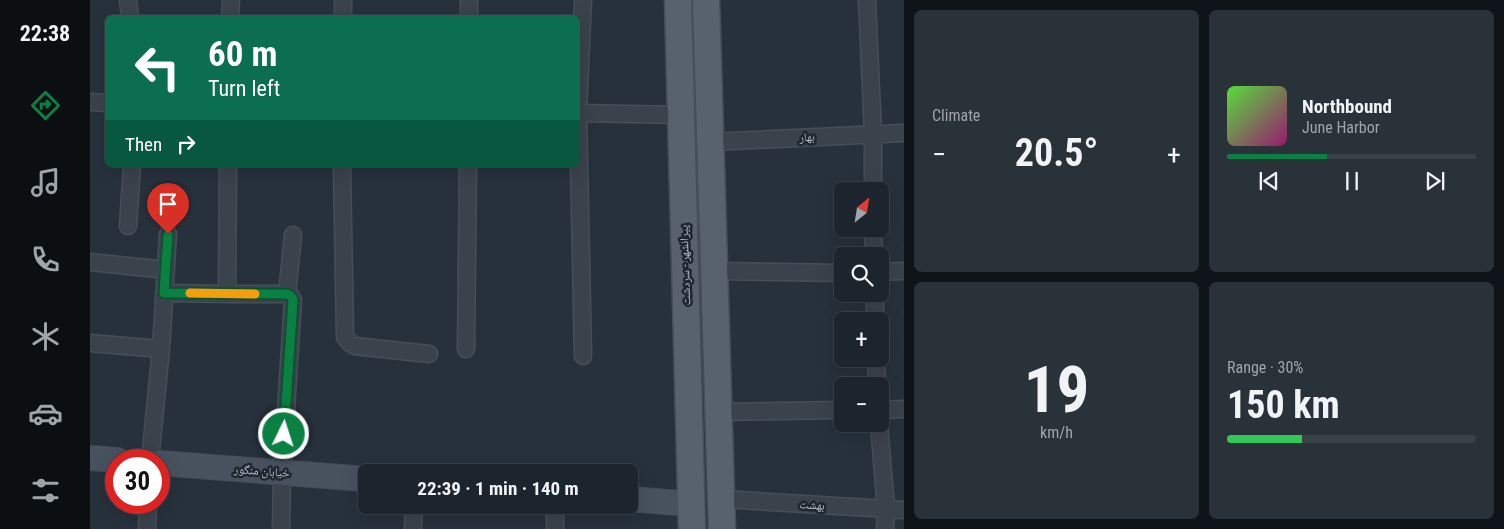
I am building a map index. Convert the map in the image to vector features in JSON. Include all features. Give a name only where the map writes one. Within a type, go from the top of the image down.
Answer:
[{"type":"main road","name":"پیرانشهر - سردشت","points":[[678,0],[692,517]]},
{"type":"main road","points":[[706,0],[722,529]]},
{"type":"street","points":[[128,0],[130,15]]},
{"type":"street","points":[[230,15],[231,0]]},
{"type":"street","points":[[343,0],[343,15]]},
{"type":"street","points":[[468,15],[469,0]]},
{"type":"street","points":[[580,68],[583,0]]},
{"type":"street","points":[[867,0],[873,134],[873,182]]},
{"type":"street","points":[[90,102],[105,103]]},
{"type":"street","points":[[580,113],[681,115]]},
{"type":"street","name":"بهار","points":[[711,142],[904,133]]},
{"type":"street","points":[[128,226],[132,167]]},
{"type":"street","points":[[228,167],[227,291],[230,294]]},
{"type":"street","points":[[342,167],[345,337],[355,346],[429,354]]},
{"type":"street","points":[[466,349],[468,167]]},
{"type":"street","points":[[579,167],[584,356]]},
{"type":"street","points":[[151,449],[161,349],[168,234]]},
{"type":"street","points":[[287,294],[293,235]]},
{"type":"street","points":[[90,262],[166,270]]},
{"type":"street","points":[[714,271],[834,272]]},
{"type":"street","points":[[889,272],[904,271]]},
{"type":"street","points":[[164,293],[287,294],[293,300],[282,473],[281,529]]},
{"type":"street","points":[[90,343],[161,349]]},
{"type":"street","points":[[889,410],[904,409]]},
{"type":"street","points":[[717,412],[834,410]]},
{"type":"street","points":[[880,432],[886,529]]},
{"type":"street","points":[[90,458],[105,459]]},
{"type":"street","name":"خیابان منگور","points":[[170,464],[358,478]]},
{"type":"street","name":"بهشت","points":[[721,499],[904,510]]},
{"type":"street","points":[[638,502],[692,517]]},
{"type":"street","points":[[147,529],[148,514]]},
{"type":"street","points":[[413,529],[414,514]]},
{"type":"street","points":[[555,514],[555,529]]},
{"type":"slow traffic","points":[[190,293],[255,294]]},
{"type":"route","points":[[168,234],[164,293],[287,294],[291,296],[293,300],[284,434]]}]
